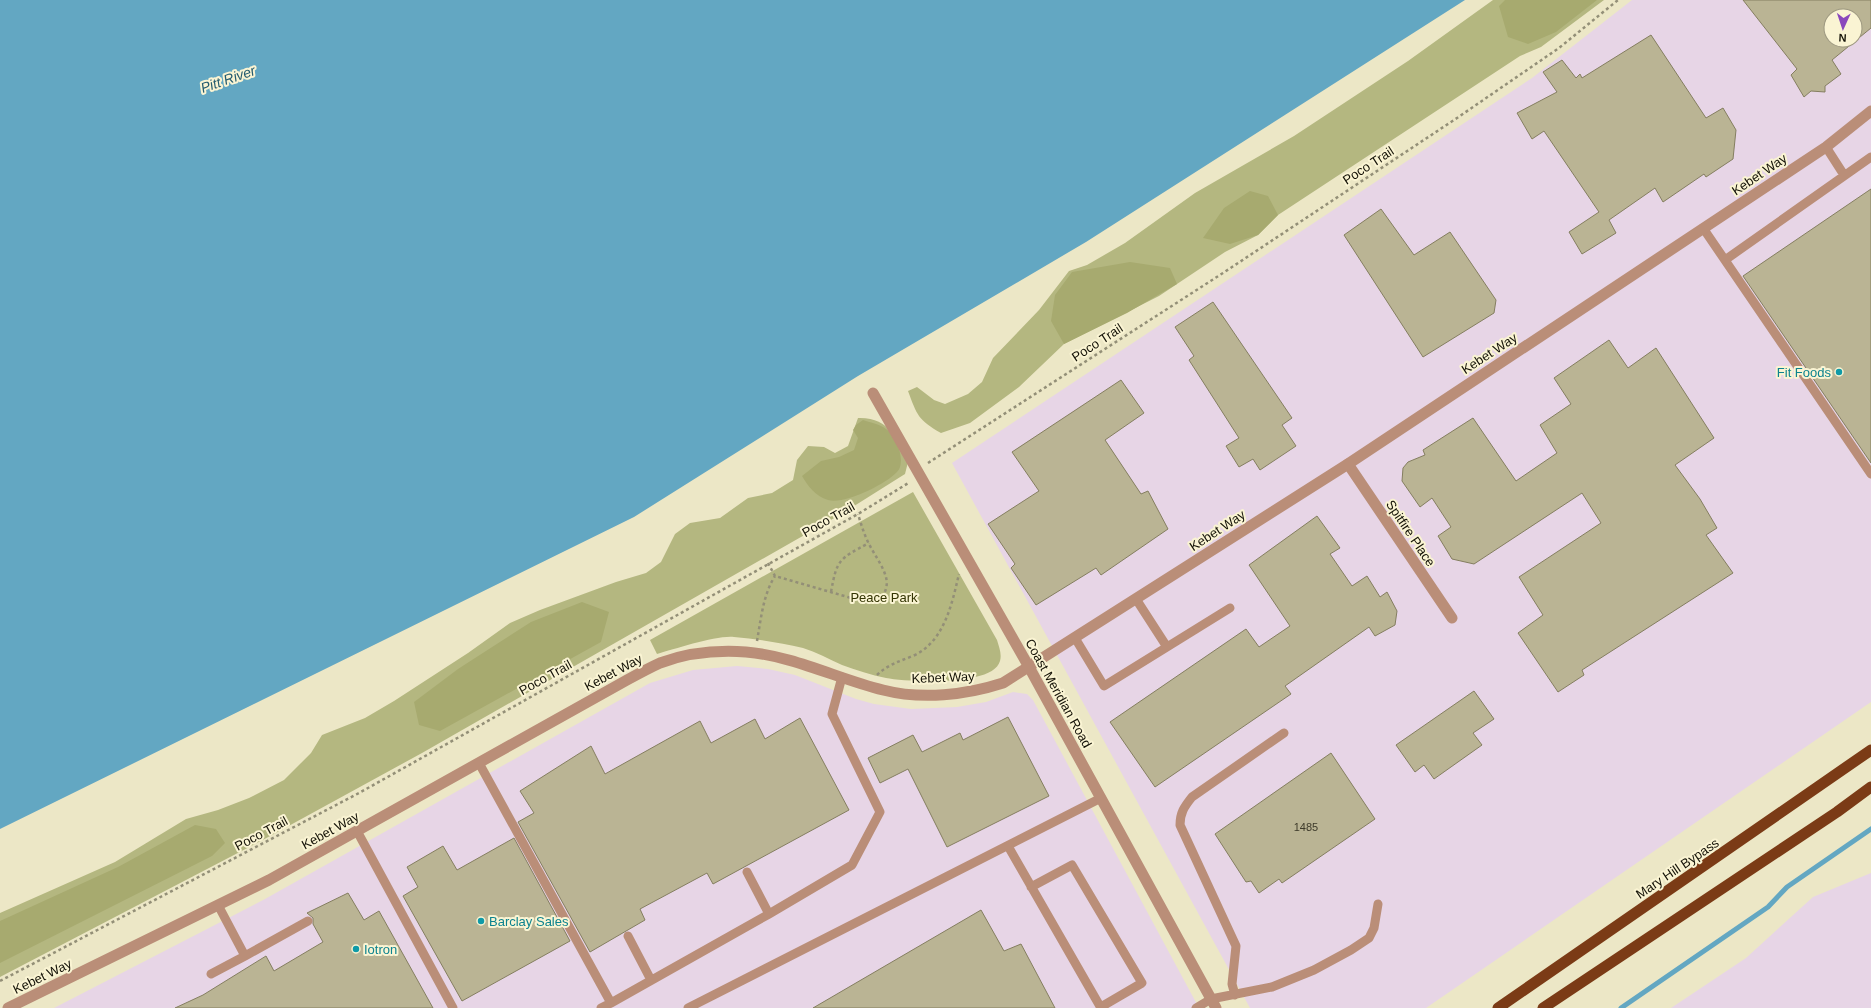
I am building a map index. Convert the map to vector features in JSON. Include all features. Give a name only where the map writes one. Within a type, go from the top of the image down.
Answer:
[{"type":"highway","name":"Mary Hill Bypass","points":[[1498,1008],[1871,750]]},
{"type":"highway","points":[[1543,1008],[1871,787]]},
{"type":"street","name":"Kebet Way","points":[[8,1008],[269,880],[627,680],[660,664],[695,654],[724,652],[755,653],[774,656],[884,690],[916,694],[977,691],[1003,683],[1348,464],[1826,147],[1870,114]]},
{"type":"street","name":"Coast Meridian Road","points":[[873,393],[1029,667],[1214,1004]]},
{"type":"street","name":"Spitfire Place","points":[[1348,464],[1452,618]]},
{"type":"lane","points":[[1826,147],[1844,175]]},
{"type":"lane","points":[[1725,260],[1871,157]]},
{"type":"lane","points":[[1703,228],[1871,474]]},
{"type":"lane","points":[[1136,599],[1167,647]]},
{"type":"lane","points":[[1075,638],[1104,686],[1230,608]]},
{"type":"lane","points":[[601,1008],[769,914],[852,865],[880,812],[832,714],[842,678]]},
{"type":"lane","points":[[1235,995],[1232,984],[1236,946],[1180,825],[1180,817],[1182,808],[1192,797],[1284,733]]},
{"type":"lane","points":[[479,763],[611,1003]]},
{"type":"lane","points":[[688,1008],[1101,798]]},
{"type":"lane","points":[[357,831],[453,1008]]},
{"type":"lane","points":[[1008,846],[1031,887],[1101,1008],[1142,984],[1072,865],[1031,887]]},
{"type":"lane","points":[[747,872],[769,914]]},
{"type":"lane","points":[[1196,1008],[1214,1004],[1235,995],[1272,987],[1314,970],[1351,950],[1369,938],[1374,928],[1378,904]]},
{"type":"lane","points":[[218,905],[245,956]]},
{"type":"lane","points":[[211,974],[308,921]]},
{"type":"lane","points":[[628,936],[651,980]]},
{"type":"path","name":"Poco Trail","points":[[0,981],[358,793],[858,514],[911,481],[918,470],[1223,273],[1457,118],[1559,48],[1618,0]]},
{"type":"path","points":[[768,563],[775,576],[872,603],[883,596],[886,590],[885,574],[868,543],[858,514]]},
{"type":"path","points":[[831,592],[835,570],[840,562],[846,555],[868,543]]},
{"type":"path","points":[[867,685],[885,667],[917,654],[939,632],[951,609],[960,570],[971,564]]},
{"type":"path","points":[[755,653],[765,598],[769,585],[775,576]]},
{"type":"shaded area","points":[[1632,0],[1871,0],[1871,702],[1426,1008],[1250,1008],[952,463],[1532,78]]},
{"type":"shaded area","points":[[737,666],[768,669],[795,675],[856,699],[874,704],[911,709],[957,707],[986,702],[1013,692],[1027,694],[1033,700],[1199,1008],[54,1008],[265,899],[650,683],[693,670]]},
{"type":"shaded area","points":[[1871,873],[1871,1008],[1671,1008],[1746,958],[1813,897]]},
{"type":"green space","points":[[1493,0],[1604,0],[1541,47],[1520,56],[1278,215],[1258,235],[1225,252],[1159,296],[1064,344],[1019,387],[970,423],[941,433],[927,424],[919,416],[908,391],[917,387],[934,400],[945,404],[968,394],[982,382],[993,358],[1039,310],[1069,271],[1087,265],[1125,243],[1195,193],[1294,136],[1408,61]]},
{"type":"green space","points":[[1505,0],[1597,0],[1556,32],[1528,44],[1508,37],[1499,6]]},
{"type":"green space","points":[[1250,191],[1268,196],[1278,215],[1258,235],[1230,244],[1203,238],[1224,208]]},
{"type":"green space","points":[[1130,262],[1170,268],[1177,284],[1127,313],[1064,344],[1051,321],[1055,295],[1072,272]]},
{"type":"green space","points":[[858,418],[878,421],[885,425],[900,445],[908,462],[905,474],[843,513],[422,753],[274,834],[0,977],[0,913],[115,862],[186,819],[218,810],[249,798],[284,780],[311,753],[322,735],[365,718],[394,701],[468,653],[510,623],[540,610],[616,582],[646,573],[661,562],[675,534],[690,523],[720,518],[748,498],[772,493],[793,480],[797,460],[808,446],[824,447],[835,453],[848,446]]},
{"type":"green space","points":[[863,420],[881,426],[890,432],[897,443],[901,456],[900,468],[892,477],[854,497],[835,501],[819,496],[812,490],[802,476],[821,461],[839,457],[854,450],[858,438],[853,430],[856,425]]},
{"type":"green space","name":"Peace Park","points":[[913,492],[997,640],[1001,658],[994,669],[982,675],[966,679],[948,681],[912,681],[869,674],[842,665],[803,648],[769,641],[734,637],[707,640],[657,654],[650,640]]},
{"type":"green space","points":[[582,602],[609,612],[601,642],[440,731],[419,725],[414,702],[458,669],[531,622]]},
{"type":"green space","points":[[195,825],[216,829],[225,843],[212,856],[0,963],[0,921],[118,867]]},
{"type":"water","name":"Pitt River","points":[[0,0],[1465,0],[1086,242],[858,376],[634,517],[0,829]]},
{"type":"building","points":[[1743,0],[1871,0],[1871,28],[1863,35],[1863,8],[1823,8],[1823,48],[1847,48],[1832,60],[1841,74],[1825,86],[1825,92],[1811,91],[1804,97],[1791,75],[1797,69]]},
{"type":"building","points":[[1651,35],[1706,118],[1723,108],[1736,130],[1733,159],[1706,177],[1704,174],[1663,202],[1655,188],[1609,220],[1616,233],[1582,254],[1569,232],[1599,212],[1544,131],[1532,139],[1517,113],[1557,92],[1543,72],[1562,60],[1576,78],[1580,74],[1582,78]]},
{"type":"building","name":"Fit Foods","points":[[1871,189],[1871,463],[1743,276]]},
{"type":"building","points":[[1381,209],[1414,255],[1450,232],[1496,300],[1494,313],[1423,357],[1344,235]]},
{"type":"building","points":[[1213,302],[1292,418],[1282,425],[1296,446],[1260,470],[1253,459],[1239,467],[1226,446],[1239,438],[1189,360],[1194,356],[1175,327]]},
{"type":"building","points":[[1609,340],[1628,368],[1656,348],[1714,438],[1675,465],[1700,499],[1717,528],[1706,535],[1733,573],[1582,670],[1584,675],[1558,692],[1518,633],[1543,615],[1519,577],[1601,523],[1582,493],[1474,564],[1452,559],[1438,536],[1451,527],[1432,498],[1420,507],[1402,481],[1403,468],[1408,462],[1425,455],[1423,450],[1473,418],[1516,481],[1557,453],[1540,425],[1571,404],[1554,378]]},
{"type":"building","points":[[1121,380],[1144,413],[1105,440],[1141,494],[1148,491],[1168,529],[1101,575],[1096,568],[1036,605],[1011,568],[1015,564],[988,524],[1039,491],[1012,452]]},
{"type":"building","points":[[1317,516],[1340,548],[1330,554],[1352,586],[1367,576],[1380,597],[1387,592],[1397,611],[1395,625],[1375,636],[1369,627],[1285,686],[1291,694],[1155,787],[1110,722],[1246,629],[1259,647],[1290,626],[1249,565]]},
{"type":"building","points":[[1474,691],[1494,719],[1473,733],[1482,745],[1434,779],[1424,765],[1415,772],[1396,745]]},
{"type":"building","points":[[1008,717],[1049,796],[947,847],[908,769],[880,783],[868,758],[913,735],[922,752],[960,733],[963,740]]},
{"type":"building","points":[[800,718],[849,810],[713,884],[707,873],[640,909],[645,920],[590,952],[518,822],[534,813],[520,791],[591,746],[605,774],[700,721],[711,743],[755,719],[765,739]]},
{"type":"building","points":[[1331,753],[1375,819],[1282,883],[1279,879],[1259,893],[1251,881],[1246,882],[1215,834]]},
{"type":"building","name":"Barclay Sales","points":[[514,838],[570,941],[462,1001],[403,896],[418,887],[407,867],[443,846],[457,870]]},
{"type":"building","name":"Iotron","points":[[348,893],[364,920],[379,911],[433,1008],[175,1008],[203,995],[266,956],[274,971],[323,942],[313,924],[313,918],[307,913]]},
{"type":"building","points":[[981,910],[1004,951],[1021,944],[1055,1008],[813,1008]]},
{"type":"waterway","points":[[1621,1008],[1768,907],[1787,887],[1871,829]]},
{"type":"place","name":"Fit Foods","points":[[1839,372]]},
{"type":"place","name":"Barclay Sales","points":[[481,921]]},
{"type":"place","name":"Iotron","points":[[356,949]]}]
